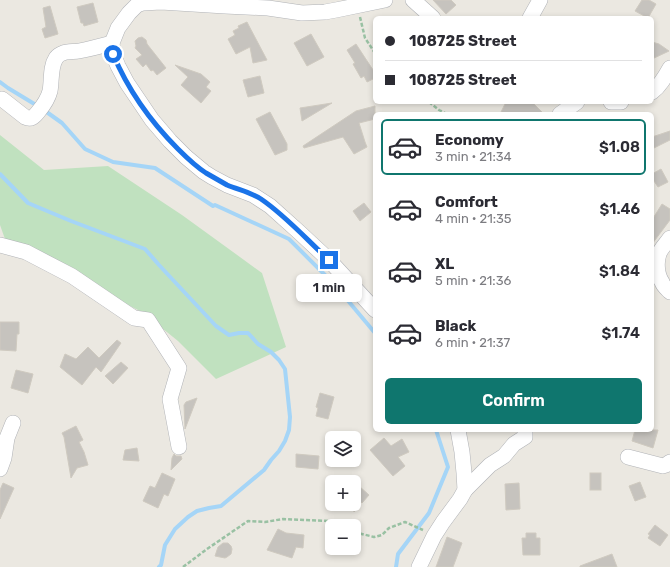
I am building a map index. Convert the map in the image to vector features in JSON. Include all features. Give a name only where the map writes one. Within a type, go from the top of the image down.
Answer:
[{"type":"street","points":[[373,308],[329,260],[270,206],[253,195],[227,185],[212,177],[186,157],[152,120],[127,83],[113,54],[112,43],[118,28],[134,3],[161,2],[268,8],[302,13],[325,12],[385,0]]},
{"type":"street","points":[[413,0],[431,16]]},
{"type":"street","points":[[531,16],[540,0]]},
{"type":"street","points":[[2,98],[25,117],[32,118],[45,102],[50,91],[54,61],[58,55],[112,43]]},
{"type":"street","points":[[654,90],[663,80],[670,68]]},
{"type":"street","points":[[563,112],[575,104]]},
{"type":"street","points":[[670,238],[658,256],[658,272],[662,283],[670,292]]},
{"type":"street","points":[[0,245],[26,252],[72,276],[134,318],[148,320],[179,368],[170,399],[179,447]]},
{"type":"street","points":[[0,470],[4,458],[7,438],[13,423]]},
{"type":"street","points":[[458,432],[462,452],[465,490]]},
{"type":"street","points":[[419,567],[442,522],[465,490],[490,465],[504,456],[514,444],[525,437],[526,432]]},
{"type":"street","points":[[628,457],[663,466],[670,462]]},
{"type":"path","points":[[358,6],[365,38],[373,50]]},
{"type":"path","points":[[431,104],[442,112]]},
{"type":"path","points":[[183,567],[248,522],[265,522],[283,519],[325,521]]},
{"type":"path","points":[[361,534],[374,537],[382,535],[389,528],[405,522],[428,533]]},
{"type":"green space","points":[[0,135],[44,170],[108,166],[182,215],[262,273],[286,347],[216,379],[178,341],[142,312],[5,239],[0,225]]},
{"type":"building","points":[[433,0],[451,0],[456,5],[446,14]]},
{"type":"building","points":[[642,0],[649,0],[656,4],[649,16],[644,16],[635,11]]},
{"type":"building","points":[[93,3],[98,22],[84,26],[83,23],[81,23],[77,7]]},
{"type":"building","points":[[50,6],[58,34],[45,38],[42,29],[46,27],[43,8]]},
{"type":"building","points":[[247,22],[267,60],[253,63],[250,47],[236,54],[228,39],[235,35],[233,31],[239,28],[238,26]]},
{"type":"building","points":[[311,34],[324,57],[307,66],[294,43]]},
{"type":"building","points":[[142,37],[146,40],[147,44],[166,68],[157,75],[153,70],[151,71],[146,64],[143,67],[136,59],[142,55],[135,48],[135,41]]},
{"type":"building","points":[[654,43],[659,44],[669,51],[654,58]]},
{"type":"building","points":[[356,44],[373,70],[373,79],[367,82],[364,76],[361,78],[353,64],[355,63],[347,50]]},
{"type":"building","points":[[175,65],[201,74],[210,82],[206,87],[211,91],[201,103],[181,85],[188,77]]},
{"type":"building","points":[[260,76],[264,93],[248,97],[243,80]]},
{"type":"building","points":[[332,103],[302,121],[300,108]]},
{"type":"building","points":[[505,104],[534,104],[542,112],[501,112]]},
{"type":"building","points":[[375,106],[373,120],[359,123],[367,147],[354,154],[343,137],[304,148],[303,146],[356,111]]},
{"type":"building","points":[[270,112],[287,144],[287,150],[275,155],[256,119]]},
{"type":"building","points":[[670,131],[670,140],[654,148],[654,136]]},
{"type":"building","points":[[661,169],[668,182],[658,187],[654,181],[654,173]]},
{"type":"building","points":[[364,203],[371,212],[360,221],[353,211]]},
{"type":"building","points":[[662,204],[670,209],[670,220],[654,241],[654,217]]},
{"type":"building","points":[[0,322],[19,322],[19,334],[17,334],[16,351],[0,350]]},
{"type":"building","points":[[117,340],[121,343],[101,372],[96,367],[82,385],[60,367],[65,354],[76,359],[88,347],[99,358]]},
{"type":"building","points":[[121,362],[128,368],[113,384],[105,376]]},
{"type":"building","points":[[16,370],[33,374],[28,393],[11,388]]},
{"type":"building","points":[[320,393],[334,397],[328,419],[316,416],[318,408],[316,407]]},
{"type":"building","points":[[197,398],[185,429],[184,405],[186,402]]},
{"type":"building","points":[[76,426],[83,440],[79,442],[88,465],[77,468],[71,478],[62,433]]},
{"type":"building","points":[[654,430],[658,430],[653,448],[632,441],[634,432],[654,432]]},
{"type":"building","points":[[384,438],[391,446],[402,439],[409,452],[398,457],[405,466],[393,476],[370,450]]},
{"type":"building","points":[[137,448],[139,461],[123,460],[125,450]]},
{"type":"building","points":[[174,454],[176,456],[181,456],[182,459],[171,470],[172,458]]},
{"type":"building","points":[[296,454],[319,456],[318,469],[296,467]]},
{"type":"building","points":[[162,473],[175,479],[168,496],[164,494],[158,508],[143,501],[150,486],[155,488]]},
{"type":"building","points":[[590,473],[601,473],[601,490],[590,490]]},
{"type":"building","points":[[640,482],[646,497],[635,501],[629,486]]},
{"type":"building","points":[[3,483],[14,488],[0,519],[0,490]]},
{"type":"building","points":[[519,483],[520,509],[506,510],[505,484]]},
{"type":"building","points":[[361,488],[369,495],[362,503],[361,502]]},
{"type":"building","points":[[655,525],[668,535],[660,546],[648,538],[650,535],[648,534]]},
{"type":"building","points":[[278,529],[286,533],[304,535],[303,548],[296,547],[292,558],[267,550]]},
{"type":"building","points":[[526,533],[536,533],[536,538],[540,538],[540,555],[523,555],[522,538],[526,538]]},
{"type":"building","points":[[447,537],[462,543],[453,567],[436,567]]},
{"type":"building","points":[[223,543],[228,543],[231,546],[231,554],[225,558],[215,556],[218,547]]},
{"type":"building","points":[[612,554],[617,567],[580,567],[580,566]]},
{"type":"waterway","points":[[0,82],[62,123],[85,149],[113,162],[155,168],[213,206],[215,205],[289,239],[334,284],[373,331]]},
{"type":"waterway","points":[[0,174],[28,203],[145,249],[216,326],[229,335],[248,333],[258,344],[271,352],[285,369],[290,417],[289,430],[279,451],[264,470],[221,506],[197,511],[175,529],[165,545],[161,565],[159,567]]},
{"type":"waterway","points":[[396,567],[398,554],[429,513],[448,467],[437,432]]},
{"type":"route","points":[[113,54],[127,83],[152,120],[186,157],[212,177],[227,185],[246,191],[270,206],[329,260]]}]
